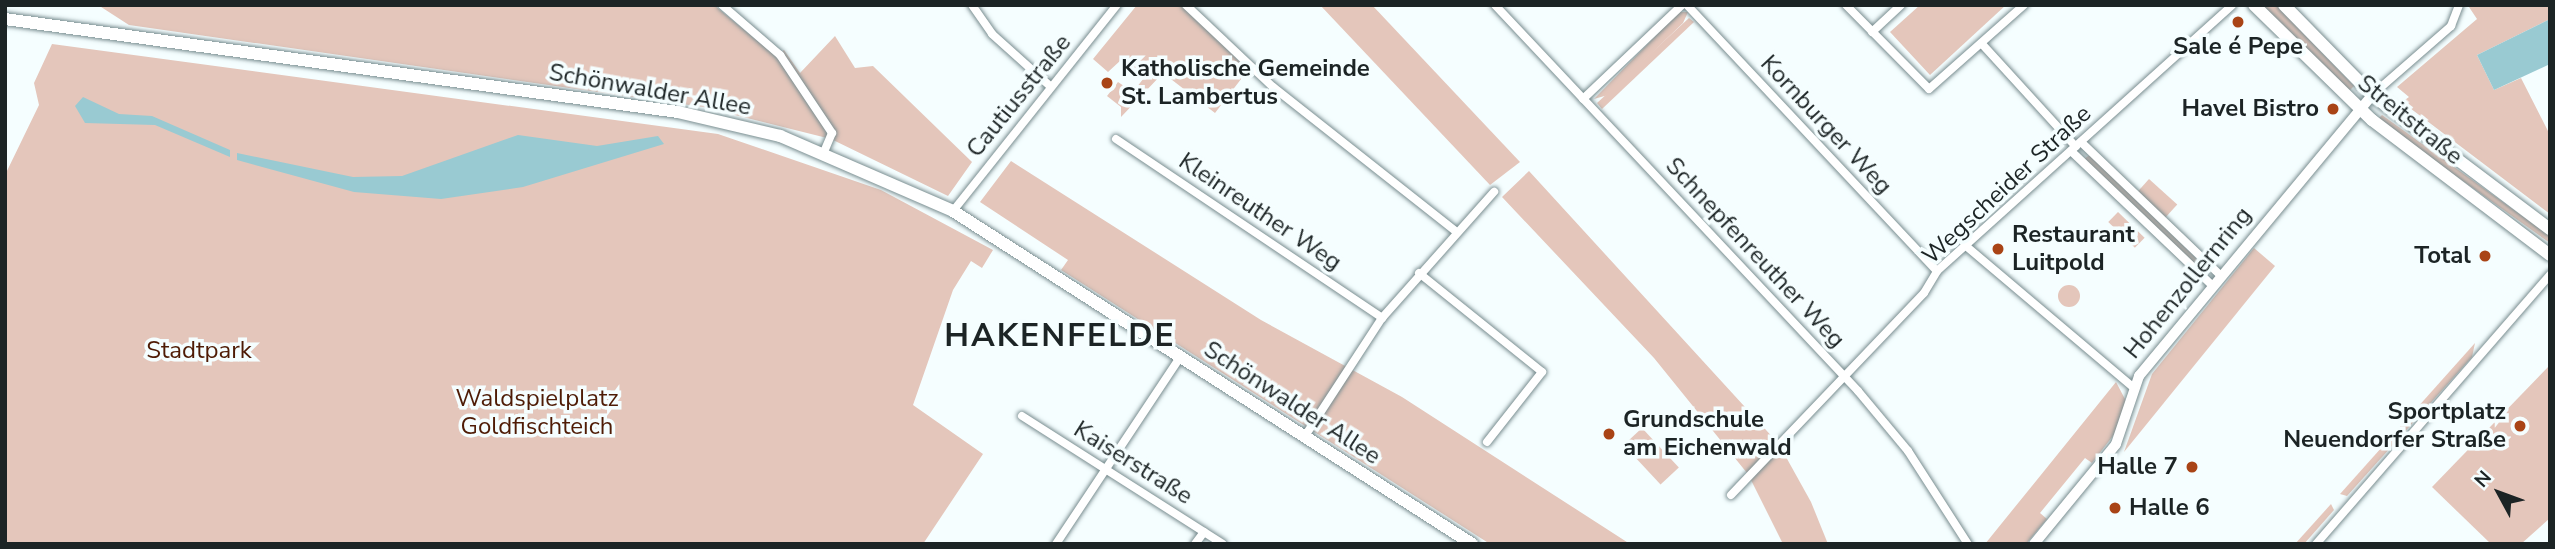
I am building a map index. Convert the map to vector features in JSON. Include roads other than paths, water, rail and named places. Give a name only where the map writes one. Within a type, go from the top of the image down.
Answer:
[{"type":"main road","name":"Streitstraße","points":[[2255,5],[2359,109],[2550,255]]},
{"type":"main road","name":"Streitstraße","points":[[2284,5],[2372,95],[2550,229]]},
{"type":"main road","name":"Schönwalder Allee","points":[[5,19],[678,112],[824,152],[953,211],[1305,436],[1457,540],[1472,544]]},
{"type":"street","points":[[722,5],[780,55],[832,133],[824,152]]},
{"type":"street","points":[[972,5],[992,34],[1051,86]]},
{"type":"street","name":"Cautiusstraße","points":[[953,211],[1117,5]]},
{"type":"street","points":[[1186,5],[1283,96],[1454,230]]},
{"type":"street","name":"Schnepfenreuther Weg","points":[[1495,5],[1845,376],[1908,451],[1968,544]]},
{"type":"street","points":[[1583,99],[1684,5]]},
{"type":"street","name":"Kornburger Weg","points":[[1684,5],[1937,271]]},
{"type":"street","points":[[1846,5],[1929,89],[2024,5]]},
{"type":"street","points":[[1872,32],[1901,5]]},
{"type":"street","name":"Wegscheider Straße","points":[[1731,495],[1924,293],[1937,271],[2232,5]]},
{"type":"street","points":[[2372,95],[2451,26],[2459,5]]},
{"type":"street","points":[[1982,44],[2076,147],[2213,286]]},
{"type":"street","name":"Hohenzollernring","points":[[2034,544],[2116,444],[2134,388],[2221,276],[2372,95]]},
{"type":"street","name":"Kleinreuther Weg","points":[[1116,139],[1382,318]]},
{"type":"street","points":[[2076,147],[2221,276]]},
{"type":"street","points":[[1305,436],[1382,318],[1454,230],[1494,192]]},
{"type":"street","points":[[1966,246],[2134,388]]},
{"type":"street","points":[[1419,273],[1542,372],[1487,442]]},
{"type":"street","points":[[2316,544],[2550,275]]},
{"type":"street","points":[[1056,544],[1181,356]]},
{"type":"street","name":"Kaiserstraße","points":[[1022,415],[1223,544]]},
{"type":"street","points":[[1195,544],[1204,532]]},
{"type":"water","points":[[2550,19],[2550,64],[2494,90],[2477,55]]},
{"type":"water","points":[[83,97],[119,114],[152,116],[230,150],[230,157],[155,125],[85,123],[75,106]]},
{"type":"water","points":[[518,135],[597,146],[658,136],[664,144],[523,187],[441,199],[354,192],[237,160],[237,153],[353,177],[402,176]]},
{"type":"place","name":"Sale é Pepe","points":[[2238,22]]},
{"type":"place","name":"Katholische Gemeinde St. Lambertus","points":[[1107,83]]},
{"type":"place","name":"Havel Bistro","points":[[2333,109]]},
{"type":"place","name":"Restaurant Luitpold","points":[[1998,249]]},
{"type":"place","name":"Total","points":[[2485,256]]},
{"type":"place","name":"Sportplatz Neuendorfer Straße","points":[[2520,426]]},
{"type":"place","name":"Grundschule am Eichenwald","points":[[1609,434]]},
{"type":"place","name":"Halle 7","points":[[2192,467]]},
{"type":"place","name":"Halle 6","points":[[2115,508]]},
{"type":"district","name":"HAKENFELDE","points":[[1060,336]]},
{"type":"park label","name":"Stadtpark","points":[[199,351]]},
{"type":"park label","name":"Waldspielplatz Goldfischteich","points":[[537,413]]}]
